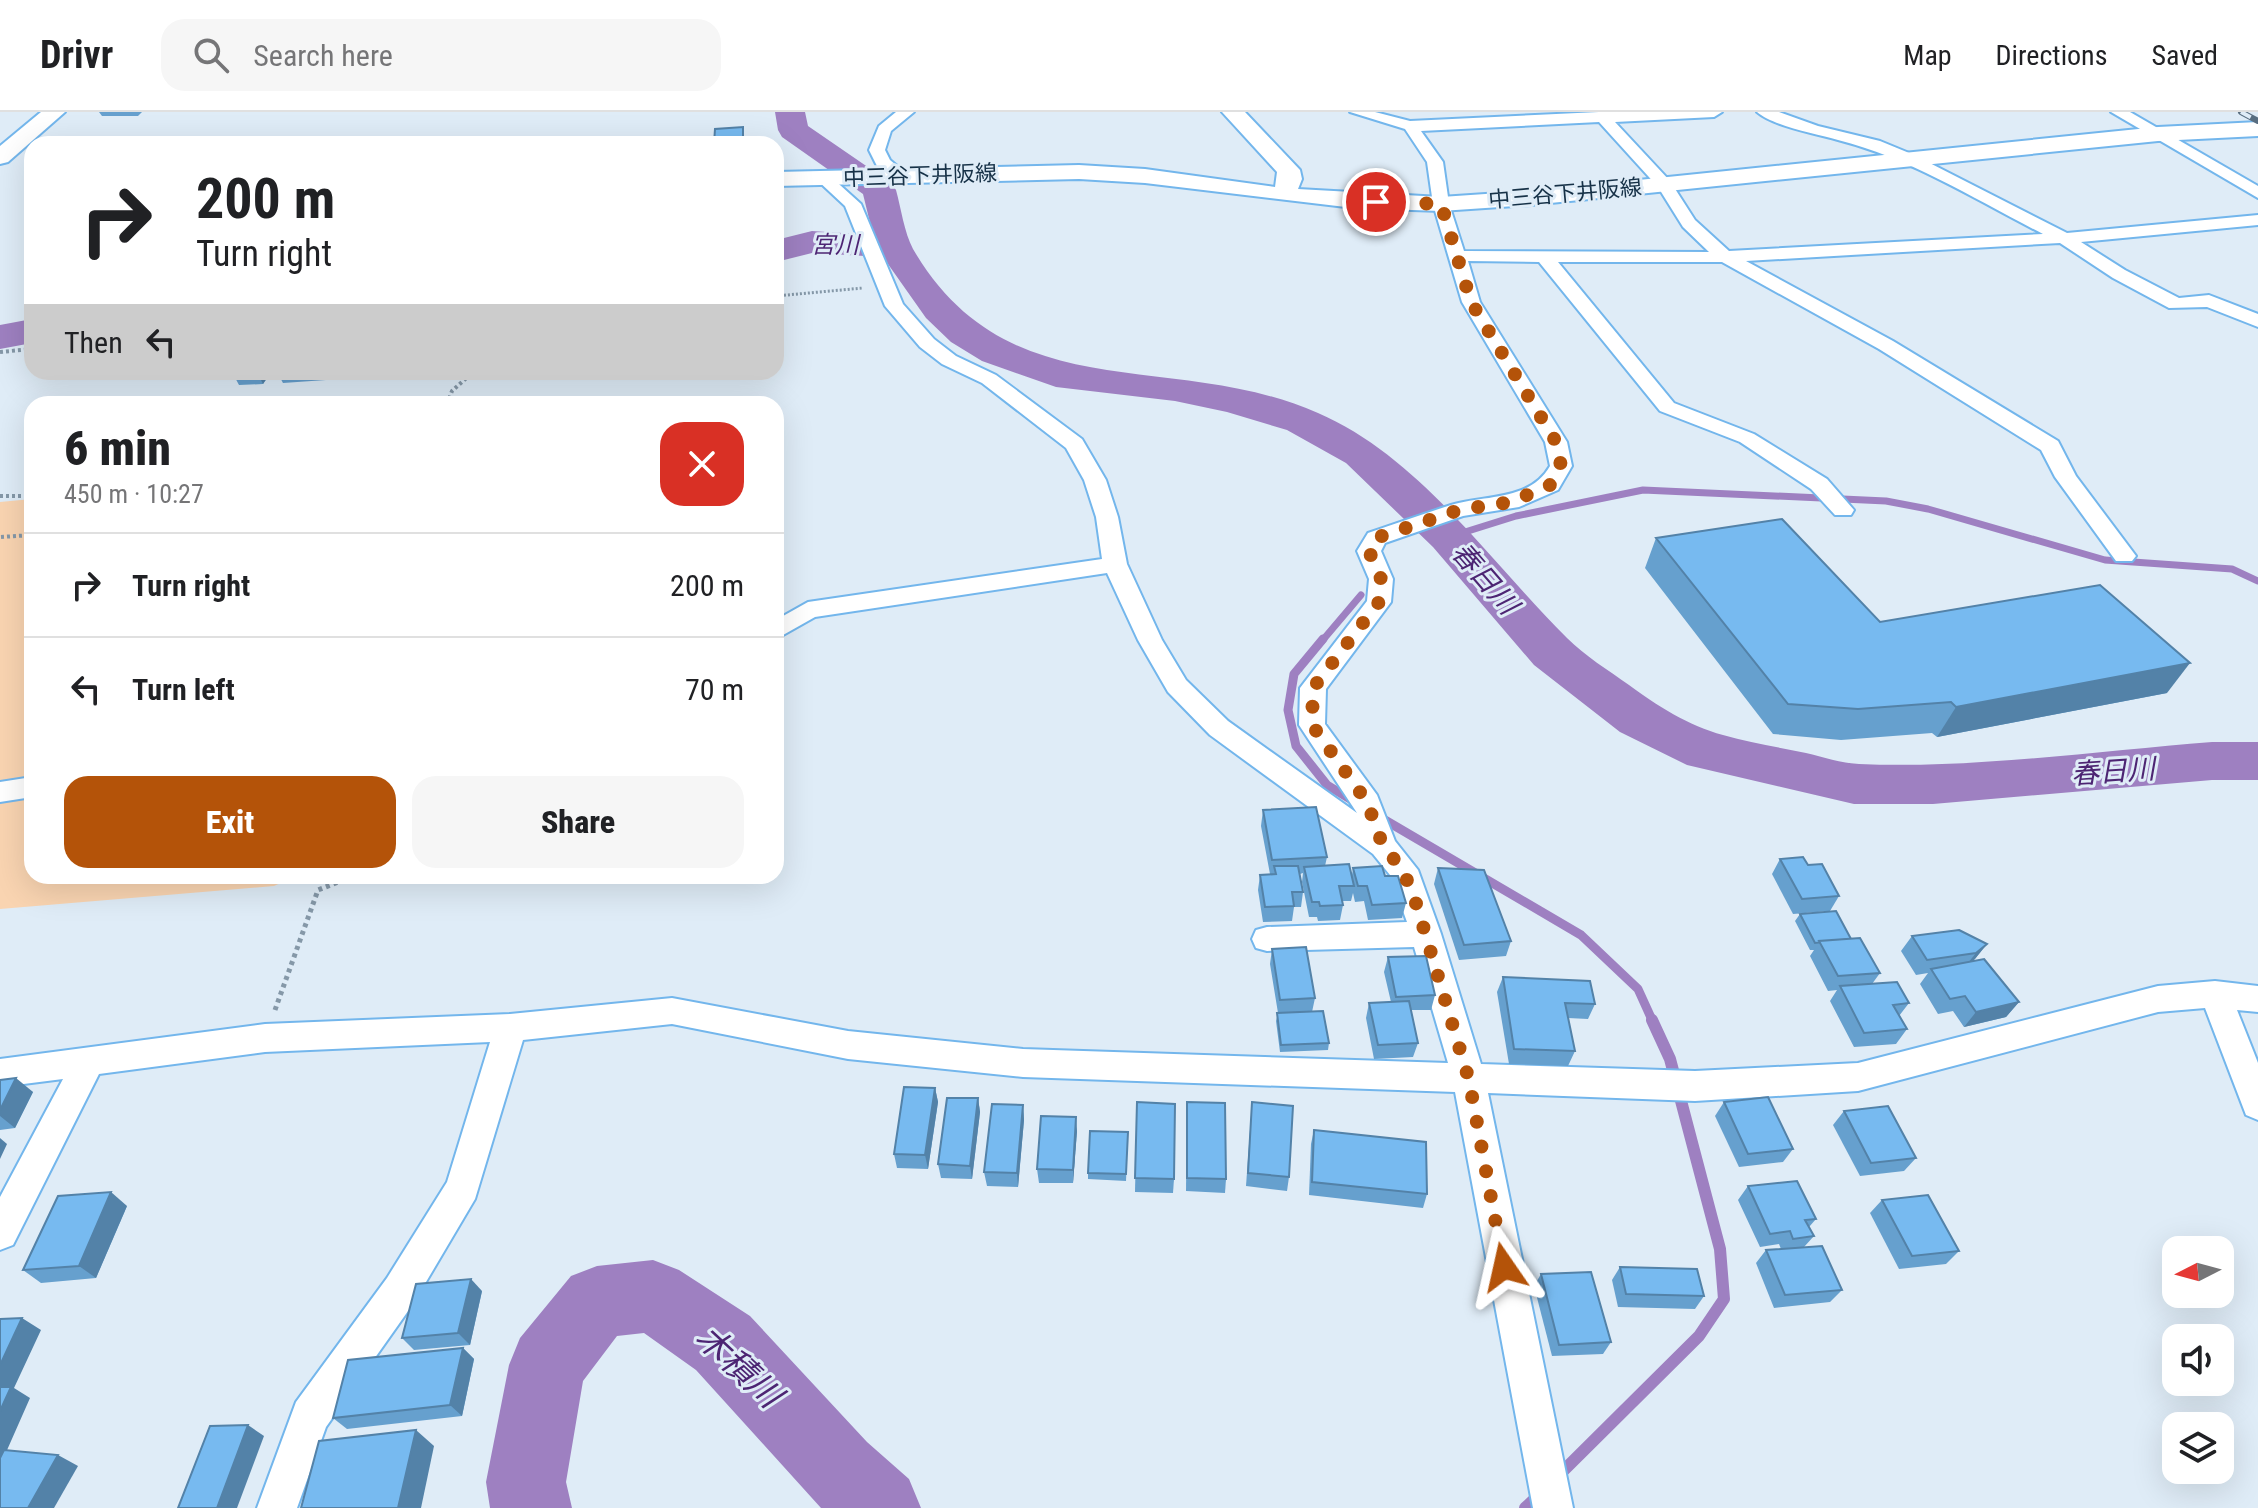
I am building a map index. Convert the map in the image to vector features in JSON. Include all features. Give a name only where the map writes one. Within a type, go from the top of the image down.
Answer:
[{"type":"main road","points":[[26,136],[54,112]]},
{"type":"main road","points":[[1233,112],[1288,170],[1290,179],[1284,195]]},
{"type":"main road","name":"中三谷下井阪線","points":[[784,179],[1079,172],[1145,176],[1284,195],[1441,204],[1531,198],[2158,134],[2258,129]]},
{"type":"main road","points":[[0,158],[24,138]]},
{"type":"main road","points":[[0,158],[24,158]]},
{"type":"street","points":[[898,176],[883,163],[877,150],[884,129],[906,112]]},
{"type":"street","points":[[1358,112],[1410,126],[1470,118],[1714,112]]},
{"type":"street","points":[[1765,112],[1813,129],[1874,144],[1908,158],[2064,238],[2119,274],[2176,304],[2209,301],[2258,321]]},
{"type":"street","points":[[2119,112],[2258,193]]},
{"type":"street","points":[[1601,116],[1664,184],[1689,223],[1725,257],[1886,345],[2050,446],[2066,477],[2124,556]]},
{"type":"street","points":[[1383,846],[1367,802],[1312,725],[1313,688],[1379,602],[1381,579],[1369,551],[1376,538],[1459,510],[1511,502],[1550,485],[1561,466],[1556,442],[1471,302],[1441,204],[1435,162],[1410,126]]},
{"type":"street","points":[[831,179],[853,204],[894,306],[927,343],[949,360],[989,379],[1074,444],[1095,480],[1107,517],[1115,564],[1150,640],[1177,686],[1219,728],[1383,846],[1403,870],[1426,934],[1469,1080],[1550,1490]]},
{"type":"street","points":[[1457,256],[1725,257],[2064,238],[2258,220]]},
{"type":"street","points":[[1545,257],[1667,407],[1747,438],[1819,484],[1843,510]]},
{"type":"street","points":[[784,626],[808,610],[1115,564]]},
{"type":"street","points":[[0,792],[24,788]]},
{"type":"street","points":[[1267,939],[1426,934]]},
{"type":"street","points":[[2215,994],[2258,1105]]},
{"type":"street","points":[[0,1073],[265,1038],[510,1028],[672,1011],[848,1045],[1023,1063],[1695,1086],[1858,1077],[2158,999],[2215,994],[2258,999]]},
{"type":"street","points":[[277,1508],[310,1416],[400,1291],[463,1188],[510,1028]]},
{"type":"street","points":[[0,1233],[90,1059]]},
{"type":"path","points":[[784,295],[884,284]]},
{"type":"path","points":[[0,352],[24,350]]},
{"type":"path","points":[[450,396],[464,380]]},
{"type":"path","points":[[0,496],[24,496]]},
{"type":"path","points":[[1,537],[24,536]]},
{"type":"path","points":[[265,1038],[318,890],[333,884]]},
{"type":"shaded area","points":[[24,500],[24,884],[278,884],[0,909],[0,502]]},
{"type":"building","points":[[743,127],[743,136],[715,136],[715,129]]},
{"type":"building","points":[[1782,519],[1880,622],[2100,585],[2190,663],[1956,707],[1951,702],[1858,709],[1788,704],[1656,538]]},
{"type":"building","points":[[1316,807],[1327,857],[1272,860],[1263,810]]},
{"type":"building","points":[[1803,857],[1808,865],[1822,864],[1839,896],[1802,899],[1780,859]]},
{"type":"building","points":[[1349,864],[1354,886],[1339,886],[1343,905],[1320,906],[1319,902],[1312,902],[1304,867]]},
{"type":"building","points":[[1274,866],[1298,866],[1303,892],[1292,892],[1294,906],[1265,907],[1260,875],[1276,874]]},
{"type":"building","points":[[1382,866],[1385,876],[1398,876],[1406,903],[1372,905],[1367,886],[1358,886],[1353,868]]},
{"type":"building","points":[[1438,868],[1484,870],[1511,941],[1464,945]]},
{"type":"building","points":[[1836,911],[1851,939],[1815,943],[1800,914]]},
{"type":"building","points":[[1959,930],[1987,944],[1976,953],[1927,960],[1912,936]]},
{"type":"building","points":[[1860,938],[1880,973],[1838,976],[1819,941]]},
{"type":"building","points":[[1306,947],[1315,998],[1280,1000],[1272,949]]},
{"type":"building","points":[[1426,956],[1435,995],[1396,997],[1388,957]]},
{"type":"building","points":[[1984,959],[2019,1002],[1976,1012],[1965,996],[1950,999],[1931,969]]},
{"type":"building","points":[[1503,977],[1590,981],[1595,1004],[1565,1003],[1575,1051],[1514,1049]]},
{"type":"building","points":[[1897,982],[1909,1003],[1893,1005],[1907,1029],[1864,1033],[1840,986]]},
{"type":"building","points":[[1409,1001],[1418,1043],[1378,1045],[1369,1003]]},
{"type":"building","points":[[1323,1011],[1329,1043],[1281,1045],[1277,1013]]},
{"type":"building","points":[[16,1078],[0,1110],[0,1080]]},
{"type":"building","points":[[904,1087],[935,1088],[925,1155],[894,1154]]},
{"type":"building","points":[[1768,1097],[1793,1149],[1748,1154],[1724,1102]]},
{"type":"building","points":[[947,1098],[978,1098],[970,1166],[938,1164]]},
{"type":"building","points":[[1137,1102],[1175,1104],[1174,1179],[1135,1178]]},
{"type":"building","points":[[1187,1102],[1225,1103],[1226,1179],[1187,1178]]},
{"type":"building","points":[[1252,1102],[1293,1106],[1289,1177],[1248,1173]]},
{"type":"building","points":[[992,1104],[1023,1105],[1017,1173],[984,1172]]},
{"type":"building","points":[[1888,1106],[1916,1158],[1871,1163],[1844,1111]]},
{"type":"building","points":[[1041,1116],[1076,1117],[1073,1170],[1037,1169]]},
{"type":"building","points":[[1314,1130],[1426,1142],[1427,1194],[1312,1182]]},
{"type":"building","points":[[1090,1131],[1128,1132],[1126,1174],[1088,1173]]},
{"type":"building","points":[[1797,1181],[1816,1219],[1805,1220],[1814,1236],[1793,1239],[1790,1231],[1770,1234],[1748,1186]]},
{"type":"building","points":[[111,1192],[79,1266],[23,1270],[58,1196]]},
{"type":"building","points":[[1928,1195],[1959,1251],[1912,1256],[1882,1200]]},
{"type":"building","points":[[1822,1246],[1842,1290],[1785,1295],[1766,1250]]},
{"type":"building","points":[[1620,1267],[1697,1269],[1704,1296],[1626,1294]]},
{"type":"building","points":[[1591,1272],[1611,1342],[1559,1345],[1541,1274]]},
{"type":"building","points":[[471,1279],[458,1333],[402,1338],[416,1284]]},
{"type":"building","points":[[22,1318],[0,1365],[0,1319]]},
{"type":"building","points":[[463,1348],[450,1405],[333,1418],[348,1360]]},
{"type":"building","points":[[0,1387],[11,1387],[0,1411]]},
{"type":"building","points":[[248,1425],[217,1508],[178,1508],[210,1426]]},
{"type":"building","points":[[416,1430],[398,1508],[301,1508],[319,1441]]},
{"type":"building","points":[[4,1450],[58,1455],[28,1508],[0,1508],[0,1458]]},
{"type":"waterway","name":"春日川","points":[[790,112],[793,130],[879,190],[894,247]]},
{"type":"waterway","name":"宮川","points":[[784,249],[812,242],[894,247]]},
{"type":"waterway","name":"春日川","points":[[894,247],[939,310],[965,334],[996,353],[1056,375],[1175,389],[1235,401],[1302,421],[1361,454],[1449,537],[1552,653],[1639,719],[1706,751],[1854,784],[1933,784],[2212,761],[2258,761]]},
{"type":"waterway","name":"宮川","points":[[0,337],[24,332]]},
{"type":"waterway","points":[[1449,537],[1516,516],[1643,490],[1886,501],[1928,509],[2105,560],[2232,569],[2258,581]]},
{"type":"waterway","points":[[1322,641],[1361,595]]},
{"type":"waterway","points":[[1323,639],[1294,674],[1288,710],[1296,746],[1327,785],[1355,802]]},
{"type":"waterway","points":[[1378,816],[1581,935],[1638,989],[1653,1022]]},
{"type":"waterway","points":[[1558,1476],[1699,1336],[1724,1299],[1720,1249],[1670,1059],[1652,1020]]},
{"type":"waterway","name":"木積川","points":[[531,1508],[526,1482],[547,1365],[597,1302],[653,1296],[723,1343],[839,1470],[880,1508]]},
{"type":"waterway","points":[[1525,1508],[1539,1495]]},
{"type":"railway","points":[[2241,112],[2258,121]]},
{"type":"route","points":[[1376,202],[1441,204],[1471,302],[1556,442],[1561,466],[1550,485],[1511,502],[1459,510],[1376,538],[1369,551],[1381,579],[1379,602],[1313,688],[1312,725],[1367,802],[1383,846],[1403,870],[1417,906],[1469,1080],[1504,1267]]}]
